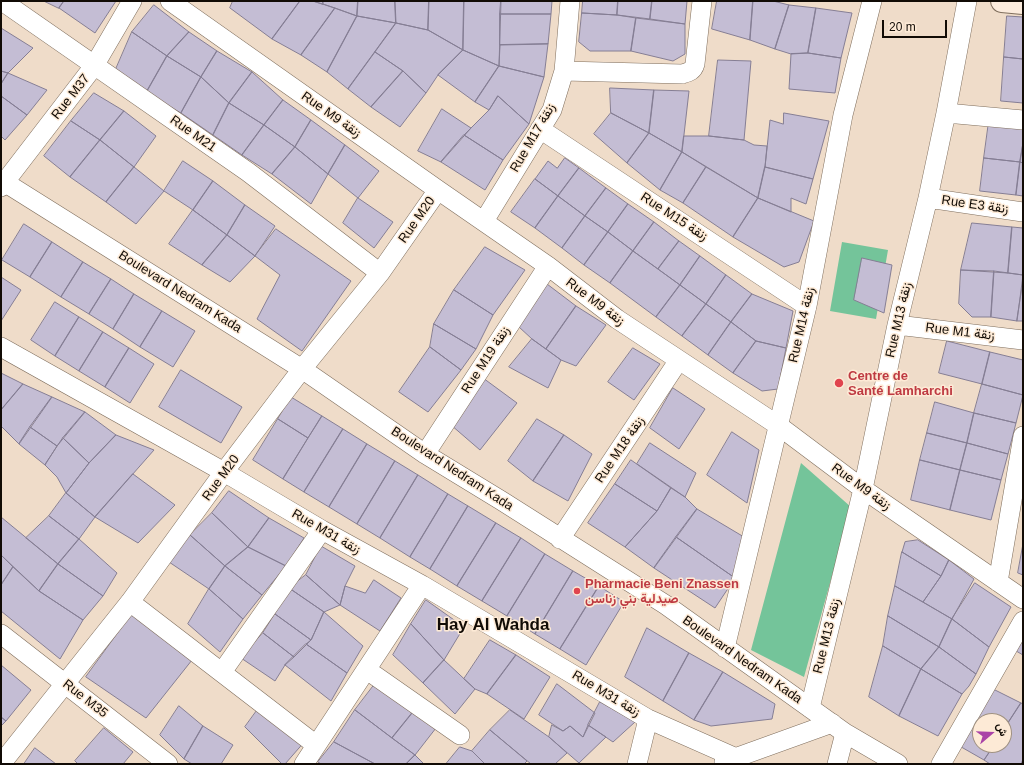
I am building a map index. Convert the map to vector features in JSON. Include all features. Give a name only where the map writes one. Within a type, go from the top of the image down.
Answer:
[{"type":"street","name":"Rue M21","points":[[2,1],[248,172],[380,273]]},
{"type":"street","name":"Rue M37","points":[[2,183],[94,66],[132,1]]},
{"type":"street","name":"Rue M9 زنقة","points":[[170,1],[548,266],[618,319],[779,426],[863,489],[1023,599]]},
{"type":"street","name":"Rue M17 زنقة","points":[[484,221],[552,110],[564,71],[570,1]]},
{"type":"street","points":[[564,71],[682,74],[689,72],[693,69],[695,64],[702,1]]},
{"type":"street","name":"Rue M14 زنقة","points":[[725,648],[807,306],[843,115],[872,1]]},
{"type":"street","name":"Rue M13 زنقة","points":[[810,708],[863,489],[897,325],[928,198],[967,1]]},
{"type":"street","points":[[1002,1],[1023,3]]},
{"type":"street","points":[[946,113],[1023,120]]},
{"type":"street","name":"Rue M15 زنقة","points":[[540,129],[807,306]]},
{"type":"street","name":"Boulevard Nedram Kada","points":[[2,183],[302,369],[425,454],[666,605],[839,728],[898,764]]},
{"type":"street","name":"Rue M20","points":[[1,764],[130,602],[224,472],[302,369],[380,273],[438,190]]},
{"type":"street","name":"Rue E3 زنقة","points":[[928,198],[1023,212]]},
{"type":"street","name":"Rue M19 زنقة","points":[[425,454],[548,266]]},
{"type":"street","name":"Rue M1 زنقة","points":[[897,325],[1023,340]]},
{"type":"street","name":"Rue M31 زنقة","points":[[1,347],[224,472],[322,530],[422,585],[648,719],[735,761]]},
{"type":"street","name":"Rue M18 زنقة","points":[[560,539],[679,360]]},
{"type":"street","points":[[998,582],[1022,444]]},
{"type":"street","points":[[222,672],[322,530]]},
{"type":"street","points":[[304,764],[422,585]]},
{"type":"street","points":[[130,602],[316,745]]},
{"type":"street","points":[[941,764],[1023,621]]},
{"type":"street","name":"Rue M35","points":[[1,634],[65,684],[157,761]]},
{"type":"street","points":[[367,670],[460,736]]},
{"type":"street","name":"Rue M31 زنقة","points":[[637,764],[648,719]]},
{"type":"street","points":[[716,764],[735,761],[839,728],[837,764]]},
{"type":"green space","points":[[842,242],[888,250],[876,319],[830,311]]},
{"type":"green space","points":[[801,463],[851,507],[804,677],[751,650]]},
{"type":"building","points":[[44,1],[64,1],[59,8]]},
{"type":"building","points":[[64,1],[116,1],[95,33],[59,8]]},
{"type":"building","points":[[233,1],[300,1],[272,39],[230,8]]},
{"type":"building","points":[[300,1],[313,1],[335,8],[301,55],[272,39]]},
{"type":"building","points":[[313,1],[323,1],[323,4]]},
{"type":"building","points":[[323,1],[358,1],[357,16],[323,4]]},
{"type":"building","points":[[358,1],[395,1],[396,23],[357,16]]},
{"type":"building","points":[[395,1],[429,1],[428,30],[396,23]]},
{"type":"building","points":[[429,1],[464,1],[463,50],[428,30]]},
{"type":"building","points":[[464,1],[501,1],[499,66],[463,50]]},
{"type":"building","points":[[501,1],[552,1],[551,14],[500,14]]},
{"type":"building","points":[[583,1],[618,1],[617,15],[582,13]]},
{"type":"building","points":[[618,1],[652,1],[650,19],[617,15]]},
{"type":"building","points":[[652,1],[687,1],[685,24],[650,19]]},
{"type":"building","points":[[717,1],[753,1],[750,40],[712,29]]},
{"type":"building","points":[[753,1],[773,1],[789,5],[775,49],[750,40]]},
{"type":"building","points":[[154,5],[189,32],[167,56],[132,32]]},
{"type":"building","points":[[789,5],[816,8],[808,53],[791,54],[775,49]]},
{"type":"building","points":[[335,8],[357,16],[327,72],[301,55]]},
{"type":"building","points":[[816,8],[852,13],[841,58],[808,53]]},
{"type":"building","points":[[582,13],[617,15],[636,18],[631,51],[590,51],[579,42]]},
{"type":"building","points":[[500,14],[551,14],[548,44],[500,45]]},
{"type":"building","points":[[357,16],[396,23],[348,89],[327,72]]},
{"type":"building","points":[[1007,16],[1023,17],[1023,59],[1004,57]]},
{"type":"building","points":[[636,18],[685,24],[685,54],[673,61],[631,51]]},
{"type":"building","points":[[396,23],[428,30],[463,50],[438,75],[426,93],[403,71],[375,52]]},
{"type":"building","points":[[1,28],[33,48],[8,73],[1,71]]},
{"type":"building","points":[[132,32],[167,56],[146,93],[116,69]]},
{"type":"building","points":[[189,32],[217,51],[201,77],[167,56]]},
{"type":"building","points":[[548,44],[544,77],[499,66],[500,45]]},
{"type":"building","points":[[463,50],[499,66],[475,102],[438,75]]},
{"type":"building","points":[[217,51],[252,72],[229,103],[201,77]]},
{"type":"building","points":[[375,52],[403,71],[371,107],[348,89]]},
{"type":"building","points":[[808,53],[841,58],[835,93],[789,89],[791,54]]},
{"type":"building","points":[[167,56],[201,77],[181,113],[146,93]]},
{"type":"building","points":[[1004,57],[1023,59],[1023,103],[1001,101]]},
{"type":"building","points":[[718,60],[751,61],[744,140],[709,136]]},
{"type":"building","points":[[499,66],[544,77],[529,124],[498,96],[489,110],[475,102]]},
{"type":"building","points":[[1,71],[8,73],[1,84]]},
{"type":"building","points":[[403,71],[426,93],[400,127],[371,107]]},
{"type":"building","points":[[252,72],[283,100],[264,125],[229,103]]},
{"type":"building","points":[[8,73],[47,90],[27,115],[1,96],[1,84]]},
{"type":"building","points":[[201,77],[229,103],[213,135],[181,113]]},
{"type":"building","points":[[610,88],[654,90],[649,133],[611,113]]},
{"type":"building","points":[[654,90],[689,91],[682,152],[649,133]]},
{"type":"building","points":[[94,93],[124,111],[100,140],[71,121]]},
{"type":"building","points":[[1,96],[27,115],[5,140],[1,136]]},
{"type":"building","points":[[498,96],[529,124],[503,160],[464,135],[489,110]]},
{"type":"building","points":[[283,100],[311,120],[295,147],[264,125]]},
{"type":"building","points":[[229,103],[264,125],[242,155],[213,135]]},
{"type":"building","points":[[442,109],[471,128],[441,162],[418,151]]},
{"type":"building","points":[[124,111],[156,136],[134,167],[100,140]]},
{"type":"building","points":[[611,113],[649,133],[627,163],[594,134]]},
{"type":"building","points":[[784,113],[829,121],[813,179],[765,167],[770,120],[783,124]]},
{"type":"building","points":[[311,120],[345,145],[328,174],[295,147]]},
{"type":"building","points":[[71,121],[100,140],[70,177],[44,156]]},
{"type":"building","points":[[989,121],[1023,125],[1023,143],[1020,162],[984,158]]},
{"type":"building","points":[[264,125],[295,147],[272,174],[242,155]]},
{"type":"building","points":[[649,133],[682,152],[660,190],[627,163]]},
{"type":"building","points":[[464,135],[503,160],[485,190],[441,162]]},
{"type":"building","points":[[684,136],[709,136],[744,140],[754,145],[767,146],[765,167],[758,198],[682,152]]},
{"type":"building","points":[[100,140],[134,167],[106,202],[70,177]]},
{"type":"building","points":[[1023,143],[1023,163],[1020,162]]},
{"type":"building","points":[[345,145],[379,171],[358,198],[328,174]]},
{"type":"building","points":[[295,147],[328,174],[311,204],[272,174]]},
{"type":"building","points":[[682,152],[706,167],[683,203],[660,190]]},
{"type":"building","points":[[565,158],[579,168],[558,196],[535,179],[548,161],[557,168]]},
{"type":"building","points":[[984,158],[1020,162],[1016,195],[980,191]]},
{"type":"building","points":[[183,161],[213,181],[193,210],[164,191]]},
{"type":"building","points":[[1020,162],[1023,163],[1023,196],[1016,195]]},
{"type":"building","points":[[134,167],[164,191],[136,224],[106,202]]},
{"type":"building","points":[[706,167],[758,198],[733,237],[683,203]]},
{"type":"building","points":[[765,167],[813,179],[806,204],[791,198],[791,212],[758,198]]},
{"type":"building","points":[[579,168],[606,188],[585,216],[558,196]]},
{"type":"building","points":[[535,179],[558,196],[535,228],[511,212]]},
{"type":"building","points":[[213,181],[245,205],[227,235],[193,210]]},
{"type":"building","points":[[606,188],[628,204],[608,232],[585,216]]},
{"type":"building","points":[[558,196],[585,216],[562,248],[535,228]]},
{"type":"building","points":[[358,198],[393,222],[374,248],[343,223]]},
{"type":"building","points":[[758,198],[814,221],[799,262],[784,267],[733,237]]},
{"type":"building","points":[[628,204],[654,222],[633,251],[608,232]]},
{"type":"building","points":[[245,205],[275,226],[255,256],[227,235]]},
{"type":"building","points":[[193,210],[227,235],[202,265],[169,244]]},
{"type":"building","points":[[585,216],[608,232],[584,265],[562,248]]},
{"type":"building","points":[[654,222],[679,241],[658,269],[633,251]]},
{"type":"building","points":[[972,223],[1012,227],[1008,273],[961,270]]},
{"type":"building","points":[[24,224],[52,242],[30,277],[2,260]]},
{"type":"building","points":[[1012,227],[1023,228],[1023,275],[1008,273]]},
{"type":"building","points":[[276,229],[351,281],[302,351],[257,319],[280,275],[255,256]]},
{"type":"building","points":[[608,232],[633,251],[610,283],[584,265]]},
{"type":"building","points":[[227,235],[255,256],[230,282],[202,265]]},
{"type":"building","points":[[679,241],[700,256],[680,285],[658,269]]},
{"type":"building","points":[[52,242],[83,262],[61,297],[30,277]]},
{"type":"building","points":[[485,247],[525,270],[493,315],[454,290]]},
{"type":"building","points":[[633,251],[680,285],[656,317],[610,283]]},
{"type":"building","points":[[700,256],[726,275],[706,304],[680,285]]},
{"type":"building","points":[[862,258],[892,265],[884,313],[854,300]]},
{"type":"building","points":[[83,262],[111,279],[89,314],[61,297]]},
{"type":"building","points":[[961,270],[994,271],[991,317],[972,317],[959,304]]},
{"type":"building","points":[[994,271],[1023,275],[1017,321],[991,317]]},
{"type":"building","points":[[726,275],[752,294],[731,322],[706,304]]},
{"type":"building","points":[[1,277],[21,290],[1,321]]},
{"type":"building","points":[[111,279],[134,294],[113,329],[89,314]]},
{"type":"building","points":[[1023,281],[1023,321],[1017,321]]},
{"type":"building","points":[[547,284],[576,306],[546,349],[519,327]]},
{"type":"building","points":[[680,285],[706,304],[682,336],[656,317]]},
{"type":"building","points":[[454,290],[493,315],[476,349],[434,324]]},
{"type":"building","points":[[134,294],[162,311],[140,347],[113,329]]},
{"type":"building","points":[[752,294],[793,311],[786,348],[756,341],[731,322]]},
{"type":"building","points":[[55,302],[79,317],[55,356],[31,340]]},
{"type":"building","points":[[706,304],[731,322],[708,355],[682,336]]},
{"type":"building","points":[[576,306],[606,325],[576,366],[561,360],[546,349]]},
{"type":"building","points":[[162,311],[195,331],[173,367],[140,347]]},
{"type":"building","points":[[79,317],[103,332],[79,371],[55,356]]},
{"type":"building","points":[[731,322],[756,341],[733,373],[708,355]]},
{"type":"building","points":[[434,324],[476,349],[461,370],[430,347]]},
{"type":"building","points":[[103,332],[129,348],[105,387],[79,371]]},
{"type":"building","points":[[532,339],[561,360],[548,388],[509,367]]},
{"type":"building","points":[[756,341],[786,348],[778,389],[762,391],[733,373]]},
{"type":"building","points":[[947,341],[990,352],[982,384],[939,373]]},
{"type":"building","points":[[430,347],[461,370],[428,412],[399,392]]},
{"type":"building","points":[[129,348],[154,364],[130,403],[105,387]]},
{"type":"building","points":[[633,348],[660,364],[634,400],[608,382]]},
{"type":"building","points":[[990,352],[1023,360],[1023,395],[982,384]]},
{"type":"building","points":[[181,370],[242,407],[221,443],[159,407]]},
{"type":"building","points":[[1,373],[23,384],[1,410]]},
{"type":"building","points":[[483,378],[517,403],[480,450],[451,425]]},
{"type":"building","points":[[23,384],[52,397],[19,444],[1,426],[1,410]]},
{"type":"building","points":[[982,384],[1023,395],[1016,423],[974,413]]},
{"type":"building","points":[[673,388],[705,409],[679,449],[650,428]]},
{"type":"building","points":[[52,397],[85,412],[57,446],[30,427]]},
{"type":"building","points":[[291,397],[322,416],[308,438],[278,419]]},
{"type":"building","points":[[935,402],[974,413],[967,443],[927,433]]},
{"type":"building","points":[[85,412],[116,435],[89,463],[63,438]]},
{"type":"building","points":[[974,413],[1016,423],[1008,454],[967,443]]},
{"type":"building","points":[[322,416],[343,429],[304,492],[283,479]]},
{"type":"building","points":[[278,419],[308,438],[283,479],[253,460]]},
{"type":"building","points":[[537,419],[564,435],[533,481],[508,461]]},
{"type":"building","points":[[30,427],[57,446],[45,465],[19,444]]},
{"type":"building","points":[[343,429],[367,444],[329,507],[304,492]]},
{"type":"building","points":[[732,432],[759,450],[747,503],[707,475]]},
{"type":"building","points":[[927,433],[967,443],[960,470],[920,460]]},
{"type":"building","points":[[116,435],[154,450],[95,517],[66,493],[89,463]]},
{"type":"building","points":[[564,435],[592,454],[568,501],[533,481]]},
{"type":"building","points":[[63,438],[89,463],[66,493],[57,477],[45,465]]},
{"type":"building","points":[[650,443],[696,473],[685,497],[637,464]]},
{"type":"building","points":[[967,443],[1008,454],[1001,480],[960,470]]},
{"type":"building","points":[[367,444],[395,461],[357,524],[329,507]]},
{"type":"building","points":[[631,460],[671,488],[657,511],[615,484]]},
{"type":"building","points":[[920,460],[960,470],[950,510],[911,500]]},
{"type":"building","points":[[395,461],[418,475],[380,538],[357,524]]},
{"type":"building","points":[[960,470],[1001,480],[991,520],[950,510]]},
{"type":"building","points":[[133,474],[175,505],[138,543],[95,517]]},
{"type":"building","points":[[418,475],[448,494],[410,557],[380,538]]},
{"type":"building","points":[[615,484],[657,511],[625,547],[588,523]]},
{"type":"building","points":[[671,488],[685,497],[697,509],[654,568],[625,547],[657,511]]},
{"type":"building","points":[[229,491],[269,518],[248,547],[212,513]]},
{"type":"building","points":[[66,493],[95,517],[79,539],[49,516]]},
{"type":"building","points":[[448,494],[468,506],[430,569],[410,557]]},
{"type":"building","points":[[468,506],[496,523],[457,586],[430,569]]},
{"type":"building","points":[[697,509],[744,537],[735,578],[676,537]]},
{"type":"building","points":[[212,513],[248,547],[225,566],[190,535]]},
{"type":"building","points":[[49,516],[79,539],[58,564],[26,538]]},
{"type":"building","points":[[1,517],[58,564],[39,591],[1,555]]},
{"type":"building","points":[[269,518],[304,538],[286,566],[248,547]]},
{"type":"building","points":[[496,523],[521,538],[482,601],[457,586]]},
{"type":"building","points":[[190,535],[225,566],[209,589],[169,562]]},
{"type":"building","points":[[676,537],[735,578],[715,608],[654,568]]},
{"type":"building","points":[[521,538],[545,554],[507,616],[482,601]]},
{"type":"building","points":[[79,539],[117,573],[103,596],[58,564]]},
{"type":"building","points":[[918,540],[949,560],[941,576],[902,552],[905,542]]},
{"type":"building","points":[[1023,544],[1023,575],[1018,573]]},
{"type":"building","points":[[321,546],[355,566],[345,586],[340,605],[306,575]]},
{"type":"building","points":[[248,547],[286,566],[262,595],[225,566]]},
{"type":"building","points":[[902,552],[941,576],[923,602],[895,586]]},
{"type":"building","points":[[545,554],[573,571],[535,634],[507,616]]},
{"type":"building","points":[[1,555],[13,567],[1,585]]},
{"type":"building","points":[[949,560],[974,579],[952,619],[923,602],[941,576]]},
{"type":"building","points":[[58,564],[103,596],[83,620],[39,591]]},
{"type":"building","points":[[225,566],[262,595],[243,619],[209,589]]},
{"type":"building","points":[[13,567],[39,591],[83,620],[60,659],[1,611],[1,585]]},
{"type":"building","points":[[573,571],[599,586],[560,649],[535,634]]},
{"type":"building","points":[[306,575],[340,605],[324,612],[289,588]]},
{"type":"building","points":[[374,580],[401,598],[380,631],[340,605],[345,586],[365,593]]},
{"type":"building","points":[[975,583],[1011,607],[989,647],[952,619]]},
{"type":"building","points":[[599,586],[624,602],[586,665],[560,649]]},
{"type":"building","points":[[895,586],[952,619],[939,647],[888,616]]},
{"type":"building","points":[[289,588],[324,612],[311,640],[275,614]]},
{"type":"building","points":[[209,589],[243,619],[220,652],[188,624]]},
{"type":"building","points":[[426,600],[464,627],[444,660],[411,624]]},
{"type":"building","points":[[134,611],[192,660],[146,718],[86,677]]},
{"type":"building","points":[[324,612],[363,646],[347,673],[306,644],[311,640]]},
{"type":"building","points":[[275,614],[311,640],[294,657],[263,633]]},
{"type":"building","points":[[888,616],[939,647],[921,669],[883,646]]},
{"type":"building","points":[[952,619],[989,647],[976,674],[939,647]]},
{"type":"building","points":[[411,624],[444,660],[423,683],[393,655]]},
{"type":"building","points":[[647,628],[689,653],[663,701],[625,677]]},
{"type":"building","points":[[1023,628],[1023,655],[1011,648]]},
{"type":"building","points":[[263,633],[294,657],[285,665],[275,681],[241,658]]},
{"type":"building","points":[[490,640],[516,655],[487,694],[475,689],[464,679]]},
{"type":"building","points":[[306,644],[347,673],[331,701],[285,665]]},
{"type":"building","points":[[883,646],[921,669],[899,716],[869,697]]},
{"type":"building","points":[[939,647],[976,674],[962,694],[921,669]]},
{"type":"building","points":[[689,653],[723,672],[694,720],[663,701]]},
{"type":"building","points":[[516,655],[550,677],[524,719],[487,694]]},
{"type":"building","points":[[444,660],[475,689],[455,714],[423,683]]},
{"type":"building","points":[[1,665],[31,690],[6,721],[1,717]]},
{"type":"building","points":[[921,669],[962,694],[938,736],[899,716]]},
{"type":"building","points":[[723,672],[775,704],[772,719],[711,726],[694,720]]},
{"type":"building","points":[[378,680],[413,712],[392,738],[355,710]]},
{"type":"building","points":[[557,684],[595,713],[583,737],[570,726],[563,731],[539,715]]},
{"type":"building","points":[[991,688],[1021,703],[1012,717],[1012,713],[975,713]]},
{"type":"building","points":[[600,702],[635,722],[613,742],[588,725]]},
{"type":"building","points":[[1021,703],[1023,704],[1023,759],[1021,764],[990,764],[984,760],[989,753],[1012,753],[1012,717]]},
{"type":"building","points":[[261,705],[306,740],[285,764],[282,764],[245,727]]},
{"type":"building","points":[[179,706],[203,726],[184,759],[160,735]]},
{"type":"building","points":[[355,710],[415,755],[406,764],[375,764],[334,742]]},
{"type":"building","points":[[510,710],[549,737],[567,753],[555,764],[531,764],[490,730]]},
{"type":"building","points":[[413,712],[436,728],[415,755],[392,738]]},
{"type":"building","points":[[1,717],[6,721],[1,726]]},
{"type":"building","points":[[972,718],[972,753],[989,753],[984,760],[956,744]]},
{"type":"building","points":[[552,725],[563,731],[570,726],[583,737],[588,725],[606,737],[579,763],[549,737]]},
{"type":"building","points":[[203,726],[233,745],[221,764],[192,764],[184,759]]},
{"type":"building","points":[[104,728],[133,752],[123,764],[78,764],[75,761]]},
{"type":"building","points":[[490,730],[527,761],[524,764],[485,764],[472,751]]},
{"type":"building","points":[[334,742],[375,764],[321,764],[318,762]]},
{"type":"building","points":[[460,747],[472,751],[485,764],[446,764]]},
{"type":"building","points":[[35,748],[56,764],[24,764]]},
{"type":"building","points":[[415,755],[424,764],[406,764]]},
{"type":"place","name":"Centre de Santé Lamharchi","points":[[839,383]]},
{"type":"place","name":"Pharmacie Beni Znassen صيدلية بني زناسن","points":[[577,591]]},
{"type":"district","name":"Hay Al Wahda","points":[[493,625]]}]
